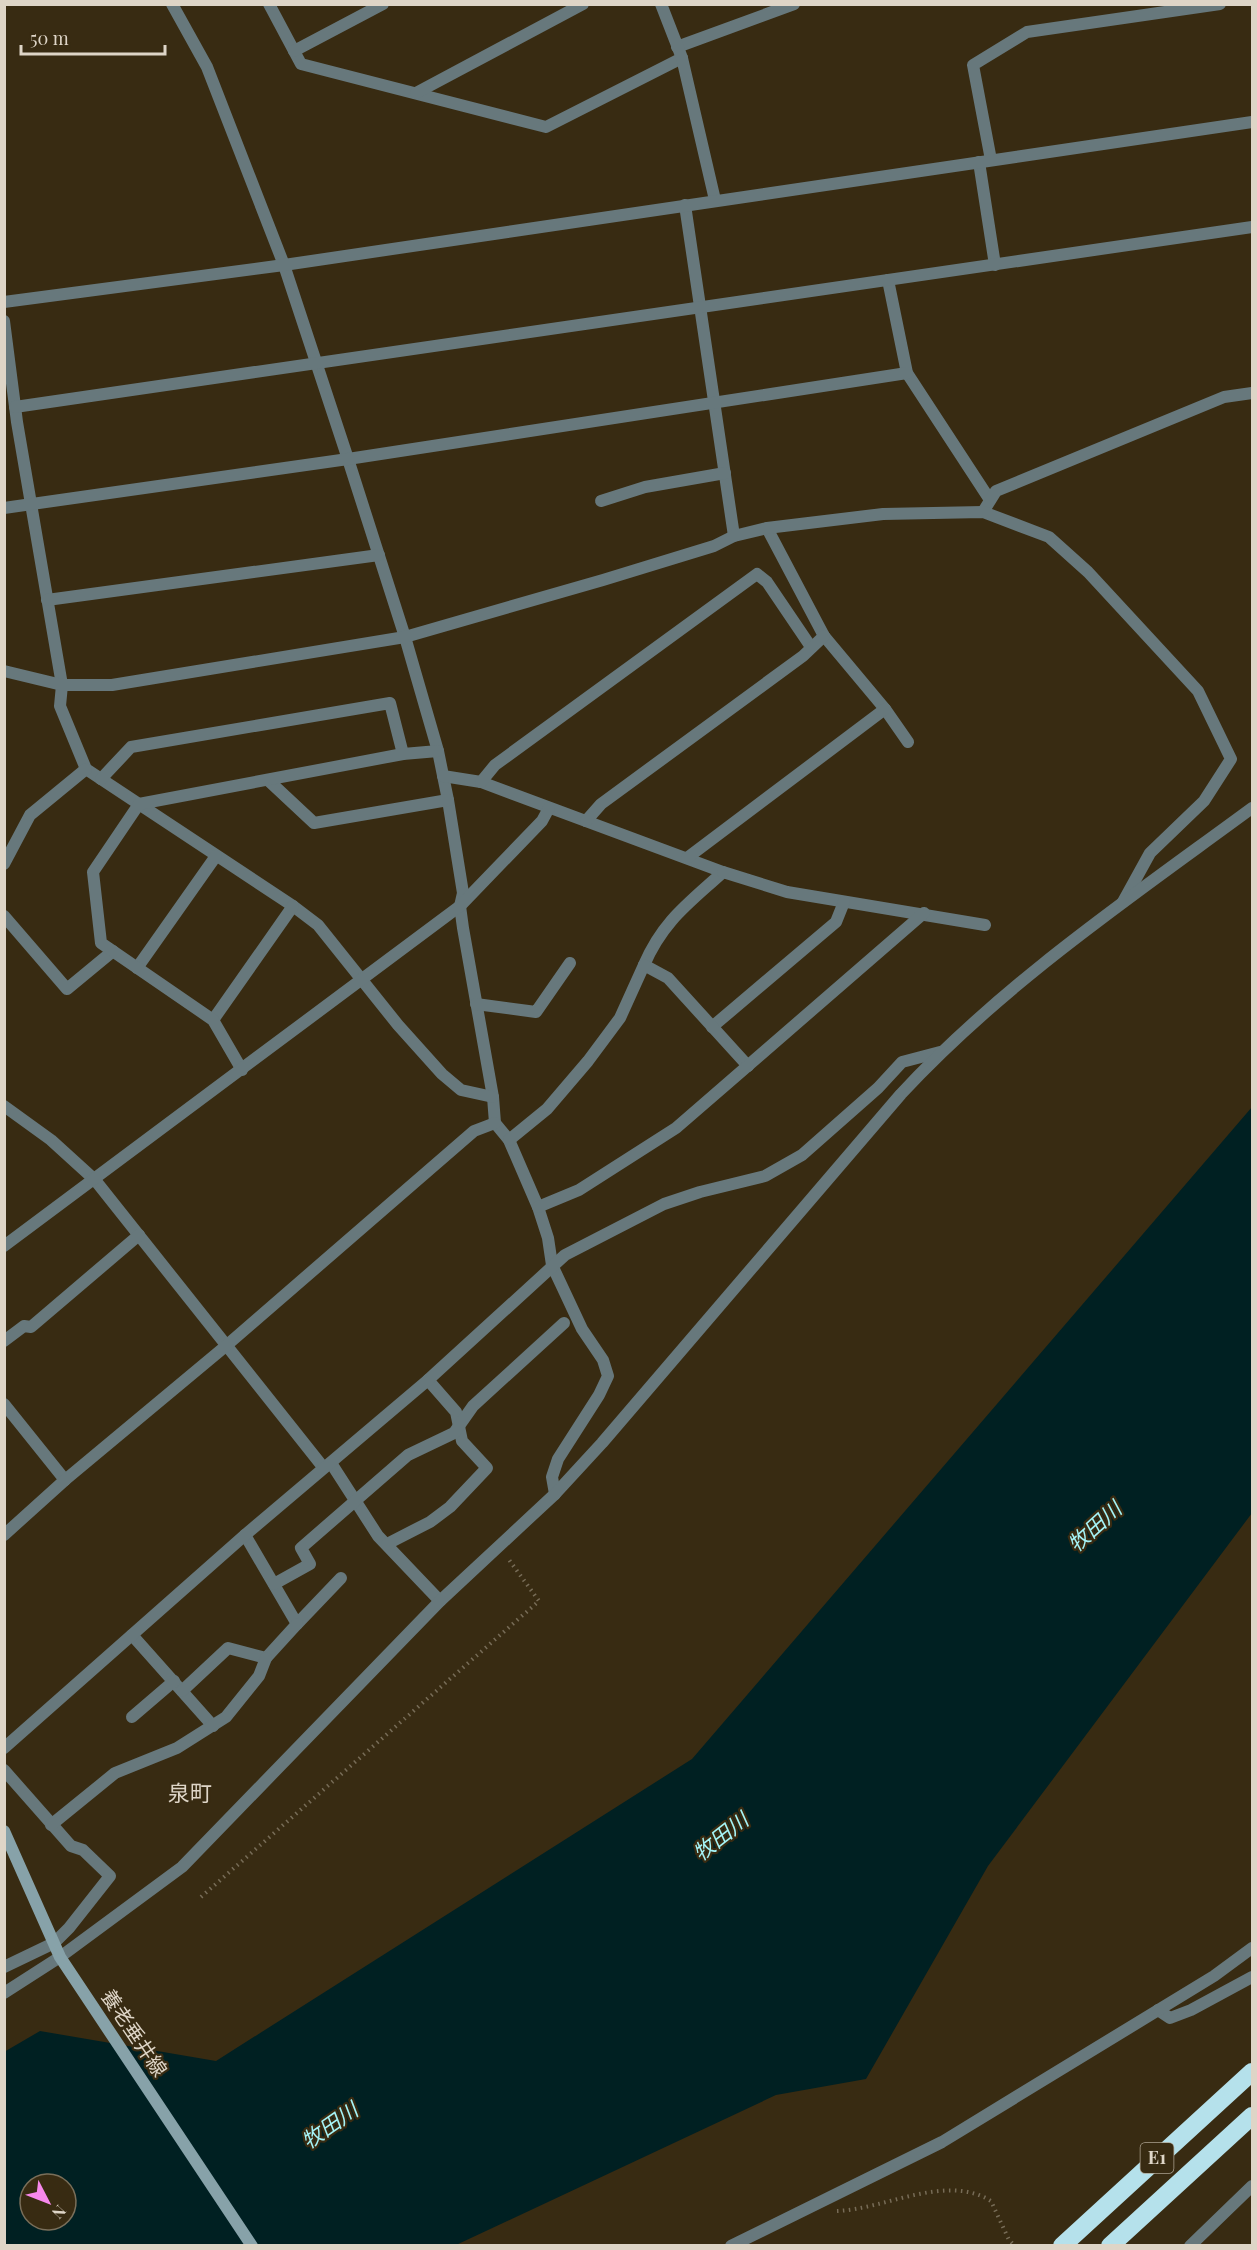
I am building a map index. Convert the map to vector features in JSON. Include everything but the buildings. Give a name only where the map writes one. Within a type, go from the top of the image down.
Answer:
[{"type":"highway","name":"E1","points":[[1062,2246],[1252,2072]]},
{"type":"highway","name":"E1","points":[[1110,2246],[1252,2116]]},
{"type":"main road","name":"養老垂井線","points":[[4,1831],[60,1957],[252,2246]]},
{"type":"street","points":[[269,4],[301,64],[546,127],[680,52],[794,4]]},
{"type":"street","points":[[294,51],[383,4]]},
{"type":"street","points":[[416,93],[583,4]]},
{"type":"street","points":[[661,4],[680,52],[715,200]]},
{"type":"street","points":[[994,265],[985,161],[973,65],[1028,32],[1220,4]]},
{"type":"street","points":[[177,6],[207,67],[284,265],[405,637],[438,751],[448,800],[462,893],[460,906],[493,1097],[495,1123],[509,1140],[538,1207],[548,1238],[552,1265],[582,1329],[603,1360],[608,1376],[599,1395],[558,1459],[552,1477],[555,1494]]},
{"type":"street","points":[[4,302],[284,265],[1252,122]]},
{"type":"street","points":[[685,205],[734,536]]},
{"type":"street","points":[[15,407],[1252,227]]},
{"type":"street","points":[[888,280],[907,373],[990,500]]},
{"type":"street","points":[[4,321],[15,407],[11,423],[32,503],[62,685],[60,706],[86,769],[293,906],[318,925],[442,1074],[461,1090],[493,1097]]},
{"type":"street","points":[[4,508],[348,459],[907,373]]},
{"type":"street","points":[[983,512],[996,491],[1224,397],[1252,393]]},
{"type":"street","points":[[601,501],[645,488],[725,473]]},
{"type":"street","points":[[4,671],[62,685],[112,686],[405,637],[614,577],[714,546],[734,536],[767,528],[883,514],[983,512],[1049,537],[1088,572],[1198,692],[1231,759],[1204,801],[1150,853],[1123,902]]},
{"type":"street","points":[[767,528],[824,636],[885,709],[908,742]]},
{"type":"street","points":[[47,600],[379,555]]},
{"type":"street","points":[[481,782],[495,765],[757,574],[767,582],[812,646]]},
{"type":"street","points":[[586,821],[601,804],[803,656],[824,636]]},
{"type":"street","points":[[101,779],[131,747],[390,703],[403,754]]},
{"type":"street","points":[[687,858],[885,709]]},
{"type":"street","points":[[242,1070],[213,1020],[100,943],[93,872],[139,804],[403,754],[438,751]]},
{"type":"street","points":[[4,864],[30,815],[86,769]]},
{"type":"street","points":[[443,776],[481,782],[723,872],[787,892],[986,925]]},
{"type":"street","points":[[268,780],[314,823],[448,800]]},
{"type":"street","points":[[4,1246],[460,906],[542,821],[549,808]]},
{"type":"street","points":[[4,1993],[60,1957],[182,1867],[440,1601],[555,1494],[610,1434],[893,1103],[940,1052],[1097,920],[1252,808]]},
{"type":"street","points":[[137,968],[216,856]]},
{"type":"street","points":[[509,1140],[547,1109],[588,1061],[620,1018],[654,943],[670,920],[723,872]]},
{"type":"street","points":[[712,1028],[836,922],[844,902]]},
{"type":"street","points":[[213,1020],[293,906]]},
{"type":"street","points":[[538,1207],[579,1190],[676,1128],[924,913]]},
{"type":"street","points":[[4,916],[67,989],[113,951]]},
{"type":"street","points":[[476,1004],[536,1012],[570,963]]},
{"type":"street","points":[[644,965],[668,978],[748,1066]]},
{"type":"street","points":[[4,1748],[245,1535],[428,1380],[565,1255],[664,1204],[700,1192],[765,1176],[802,1155],[878,1088],[902,1062],[940,1052]]},
{"type":"street","points":[[4,1106],[51,1140],[95,1180],[227,1345],[355,1499],[378,1536],[440,1601]]},
{"type":"street","points":[[4,1535],[65,1480],[227,1345],[474,1131],[495,1123]]},
{"type":"street","points":[[4,1341],[24,1326],[31,1327],[140,1235]]},
{"type":"street","points":[[274,1584],[310,1564],[301,1548],[408,1455],[454,1433],[473,1406],[564,1323]]},
{"type":"street","points":[[387,1544],[430,1522],[450,1508],[487,1468],[462,1441],[456,1412],[428,1380]]},
{"type":"street","points":[[4,1404],[65,1480]]},
{"type":"street","points":[[245,1535],[297,1624]]},
{"type":"street","points":[[51,1825],[115,1773],[163,1755],[226,1717],[260,1676],[266,1658],[341,1578]]},
{"type":"street","points":[[132,1635],[178,1686],[188,1701],[213,1726]]},
{"type":"street","points":[[132,1718],[228,1648],[266,1658]]},
{"type":"street","points":[[4,1770],[71,1846],[83,1850],[110,1876],[69,1928],[54,1942],[4,1967]]},
{"type":"street","points":[[730,2246],[942,2142],[1214,1976],[1252,1948]]},
{"type":"street","points":[[1158,2010],[1170,2018],[1191,2010],[1252,1977]]},
{"type":"street","points":[[1190,2246],[1252,2186]]},
{"type":"path","points":[[201,1897],[539,1601],[512,1566],[500,1545]]},
{"type":"path","points":[[822,2200],[836,2211],[854,2210],[912,2196],[963,2189],[991,2201],[1009,2240],[1015,2246]]},
{"type":"water","name":"牧田川","points":[[1252,1107],[1252,1513],[988,1866],[866,2079],[776,2095],[456,2245],[5,2246],[4,2052],[40,2031],[216,2061],[692,1759]]},
{"type":"district","name":"泉町","points":[[190,1793]]}]
